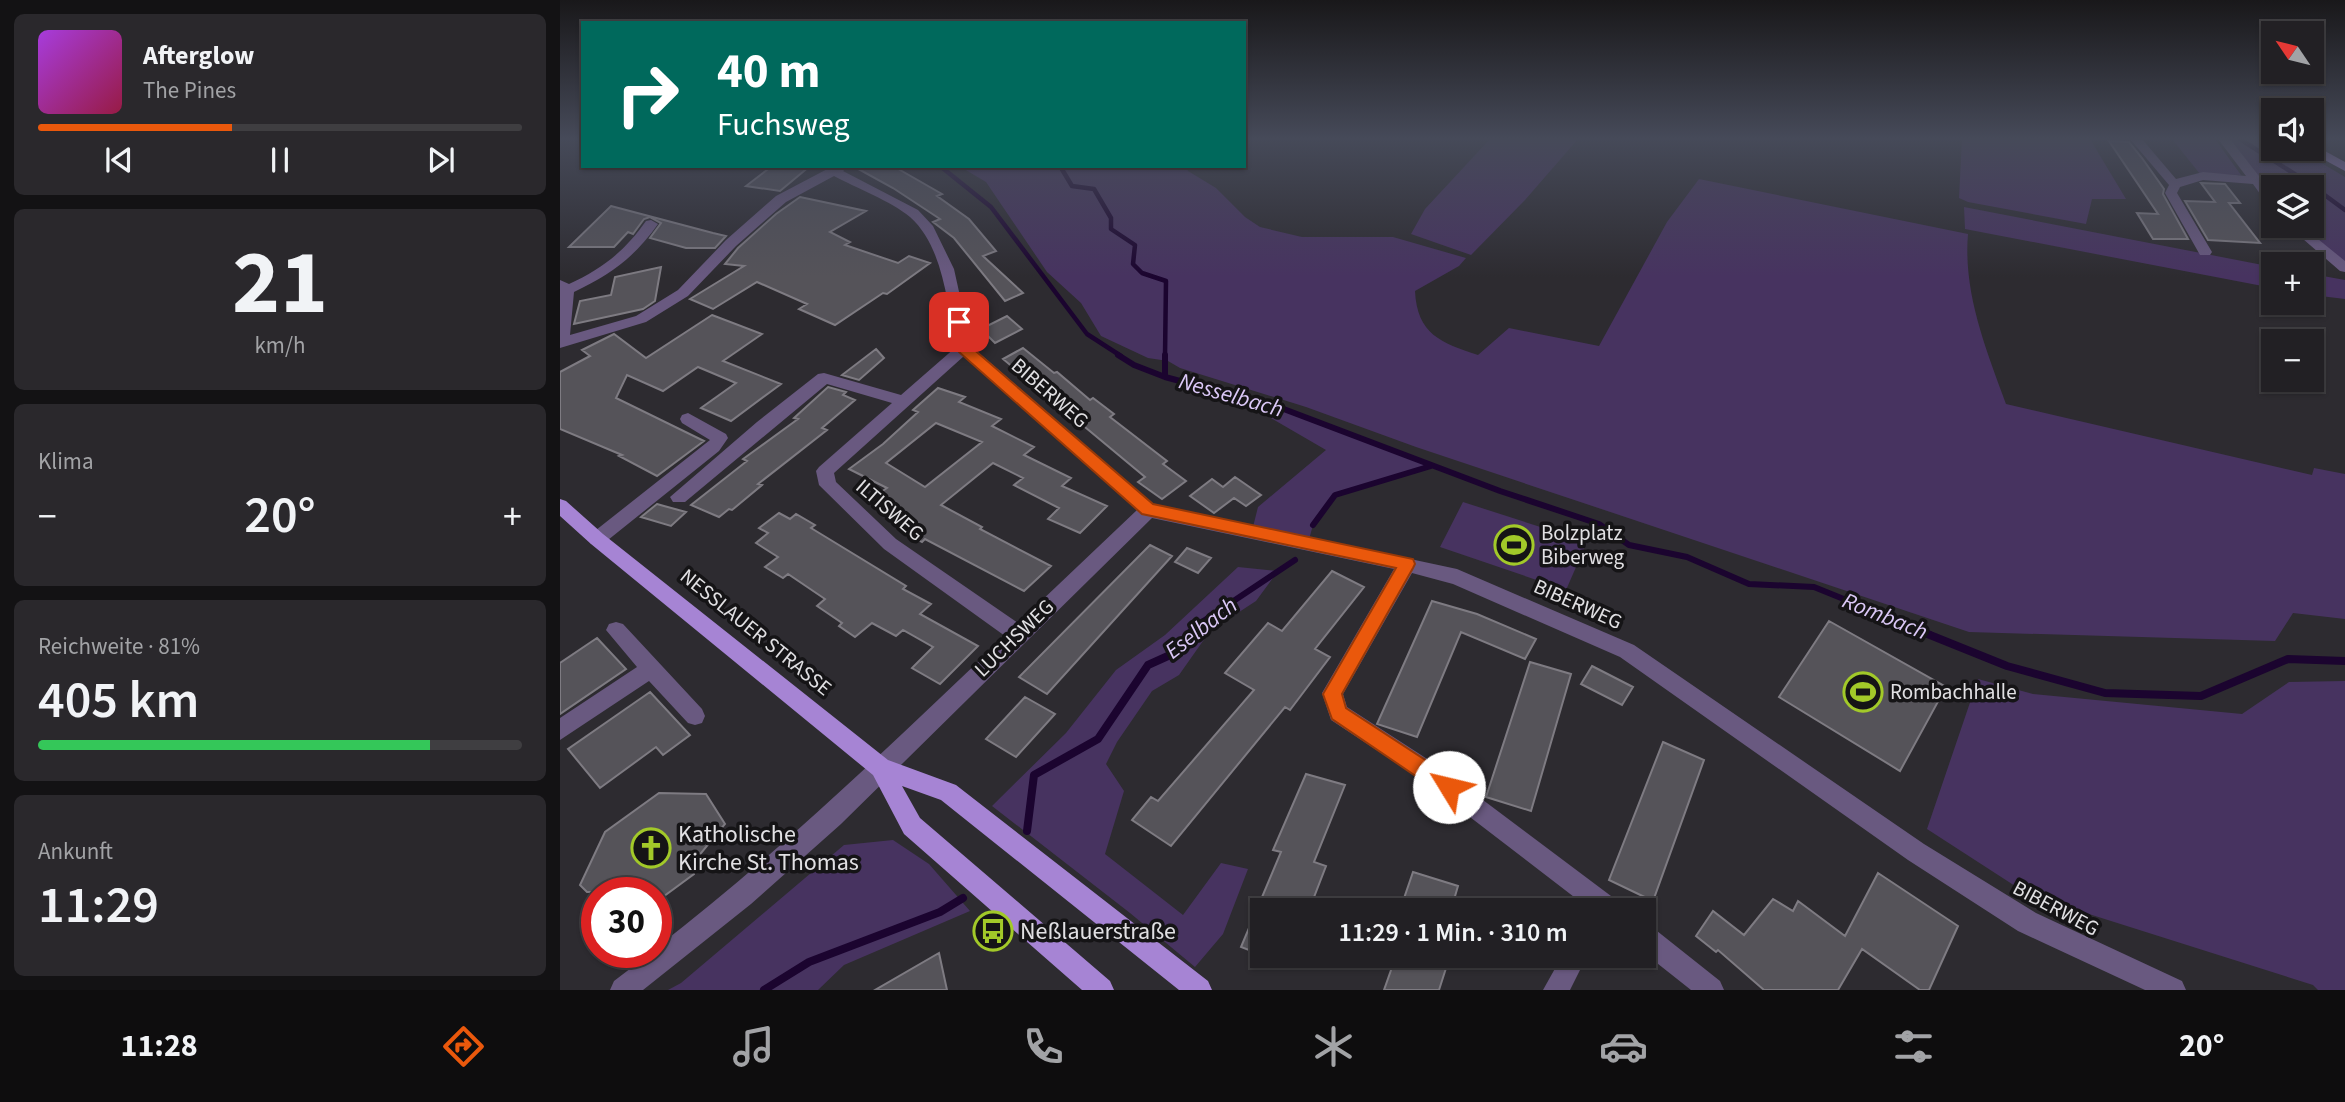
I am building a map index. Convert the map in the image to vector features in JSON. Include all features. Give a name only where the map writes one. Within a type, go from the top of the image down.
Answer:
[{"type":"main road","name":"NESSLAUER STRASSE","points":[[560,506],[597,539],[881,768],[948,792],[1199,990]]},
{"type":"main road","name":"NESSLAUER STRASSE","points":[[881,768],[912,827],[1101,990]]},
{"type":"street","points":[[651,224],[624,260],[601,275],[564,287],[561,342],[641,319],[673,300],[781,199],[806,185]]},
{"type":"street","points":[[866,185],[913,214],[928,229],[947,269],[964,348]]},
{"type":"street","points":[[2175,185],[2171,193],[2205,252]]},
{"type":"street","points":[[2309,238],[2345,268]]},
{"type":"street","name":"ILTISWEG","points":[[964,348],[825,471],[828,485],[890,544],[1018,634]]},
{"type":"street","name":"BIBERWEG","points":[[964,348],[1148,510],[1407,564],[1457,577],[1637,656],[1783,762],[1927,859],[2027,922],[2173,990]]},
{"type":"street","points":[[679,497],[824,378],[904,401]]},
{"type":"street","points":[[597,539],[713,447],[720,438],[688,419]]},
{"type":"street","name":"LUCHSWEG","points":[[623,990],[743,896],[832,816],[1148,510]]},
{"type":"street","points":[[1407,564],[1332,694],[1338,713],[1427,771],[1590,898]]},
{"type":"street","points":[[616,630],[695,716]]},
{"type":"street","points":[[560,730],[650,669]]},
{"type":"street","points":[[1656,946],[1711,990]]},
{"type":"street","points":[[1556,990],[1568,968]]},
{"type":"shaded area","points":[[988,185],[1211,185],[1245,217],[1260,227],[1302,237],[1393,237],[1466,258],[1459,266],[1415,291],[1420,317],[1433,335],[1478,355],[1509,328],[1599,346],[1667,222],[1694,185],[1729,185],[1968,234],[1967,256],[1973,299],[1984,342],[2006,404],[2312,475],[2314,468],[2345,474],[2345,619],[2293,613],[2275,641],[1969,632],[1416,447],[1306,407],[1180,368],[1168,361],[1148,358],[1101,336],[1081,303],[1047,272]]},
{"type":"shaded area","points":[[1447,185],[1538,185],[1471,255],[1411,234],[1425,209]]},
{"type":"shaded area","points":[[1960,185],[2118,185],[2126,199],[2092,199],[2086,224],[1968,202],[1959,198]]},
{"type":"shaded area","points":[[2324,185],[2345,185],[2345,264],[2313,238],[2324,238]]},
{"type":"shaded area","points":[[1964,207],[2261,265],[2261,286],[1965,229]]},
{"type":"shaded area","points":[[2324,276],[2345,280],[2345,299],[2324,296]]},
{"type":"shaded area","points":[[1281,408],[1433,465],[1335,495],[1313,525],[1308,543],[1252,531],[1258,507],[1326,450],[1269,417]]},
{"type":"shaded area","name":"Bolzplatz Biberweg","points":[[1463,502],[1587,542],[1566,590],[1440,547]]},
{"type":"shaded area","points":[[1238,567],[1278,571],[1256,601],[1210,631],[1179,675],[1152,691],[1117,742],[1106,764],[1124,791],[1105,854],[1183,915],[1221,863],[1248,869],[1223,934],[1195,967],[992,806],[1066,733],[1116,670],[1165,635]]},
{"type":"shaded area","points":[[1978,679],[2033,694],[2242,714],[2289,682],[2345,681],[2345,990],[2318,990],[2313,985],[2029,895],[1927,829]]},
{"type":"shaded area","points":[[893,840],[929,864],[970,911],[844,965],[818,990],[668,990],[681,983],[844,845]]},
{"type":"building","points":[[747,185],[787,185],[780,191]]},
{"type":"building","points":[[888,185],[927,185],[942,194],[937,196],[969,219],[996,251],[983,256],[1023,293],[1005,301],[954,238],[933,222],[940,219]]},
{"type":"building","points":[[2139,185],[2161,185],[2163,194],[2188,239],[2153,239],[2137,213],[2158,214]]},
{"type":"building","points":[[2203,185],[2226,185],[2240,203],[2229,203],[2260,243],[2208,240],[2185,201],[2215,202]]},
{"type":"building","points":[[800,197],[866,211],[830,232],[850,242],[845,245],[898,263],[909,256],[930,263],[887,294],[883,293],[835,325],[799,309],[807,304],[757,282],[713,309],[690,299],[744,266],[725,264],[738,248],[776,214]]},
{"type":"building","points":[[611,206],[726,236],[715,248],[686,248],[650,238],[661,223],[650,217],[644,219],[633,234],[628,232],[614,247],[569,247]]},
{"type":"building","points":[[661,267],[655,301],[643,309],[574,324],[580,301],[611,295],[615,277]]},
{"type":"building","points":[[712,315],[762,334],[723,361],[781,384],[731,421],[701,408],[736,383],[698,367],[663,391],[627,375],[616,398],[704,441],[657,476],[619,456],[622,455],[560,429],[560,372],[590,356],[582,350],[614,334],[646,358]]},
{"type":"building","points":[[1007,316],[1022,329],[995,343],[981,329]]},
{"type":"building","points":[[1023,348],[1090,400],[1093,398],[1114,414],[1110,417],[1167,461],[1163,464],[1186,481],[1162,499],[1138,482],[1145,477],[1003,359]]},
{"type":"building","points":[[876,349],[884,358],[859,380],[842,375]]},
{"type":"building","points":[[828,387],[846,392],[843,395],[855,400],[822,428],[827,430],[758,484],[762,485],[732,510],[729,509],[719,517],[691,505],[747,461],[743,459],[798,419],[794,418]]},
{"type":"building","points":[[938,388],[965,397],[959,402],[1001,419],[992,426],[1034,447],[1024,455],[1071,478],[1062,486],[1107,506],[1080,533],[1048,519],[1059,508],[1014,485],[1023,478],[993,463],[941,505],[1051,566],[1024,591],[925,539],[922,542],[901,530],[909,524],[871,499],[887,488],[849,469],[883,444],[918,412],[913,410]],"holes":[[[936,423],[982,442],[925,487],[886,463]]]},
{"type":"building","points":[[1235,477],[1261,495],[1246,506],[1234,498],[1214,513],[1190,496],[1212,479],[1223,487]]},
{"type":"building","points":[[657,504],[686,512],[671,526],[641,517]]},
{"type":"building","points":[[779,513],[790,519],[796,514],[815,525],[811,528],[906,586],[903,589],[931,604],[920,614],[978,646],[940,684],[912,668],[933,647],[903,630],[896,636],[872,623],[855,637],[839,626],[842,623],[817,606],[825,599],[788,574],[783,578],[765,567],[778,557],[756,543],[768,533],[759,528]]},
{"type":"building","points":[[1150,545],[1172,556],[1047,694],[1019,677]]},
{"type":"building","points":[[1187,548],[1211,558],[1198,573],[1175,562]]},
{"type":"building","points":[[1332,571],[1364,587],[1315,649],[1330,657],[1290,710],[1285,707],[1171,846],[1132,820],[1151,797],[1158,801],[1254,690],[1225,673],[1268,623],[1282,631]]},
{"type":"building","points":[[1432,601],[1477,614],[1536,639],[1525,659],[1461,632],[1417,737],[1377,724]]},
{"type":"building","name":"Rombachhalle","points":[[1829,621],[1946,687],[1900,771],[1779,697]]},
{"type":"building","points":[[597,638],[626,669],[560,714],[560,663]]},
{"type":"building","points":[[1530,662],[1571,674],[1531,811],[1486,797]]},
{"type":"building","points":[[1592,666],[1633,687],[1622,705],[1581,684]]},
{"type":"building","points":[[650,692],[690,735],[663,755],[656,747],[600,788],[568,749]]},
{"type":"building","points":[[1025,697],[1055,714],[1016,757],[986,739]]},
{"type":"building","points":[[1663,742],[1704,760],[1654,898],[1647,898],[1609,880]]},
{"type":"building","points":[[1306,774],[1345,785],[1314,862],[1326,866],[1314,898],[1262,898],[1281,852],[1273,850]]},
{"type":"building","name":"Katholische Kirche St. Thomas","points":[[659,793],[706,794],[725,824],[692,864],[694,874],[672,890],[672,877],[584,877],[605,832]]},
{"type":"building","points":[[1413,872],[1458,886],[1454,898],[1404,898]]},
{"type":"building","points":[[1878,873],[1958,926],[1929,990],[1920,990],[1862,949],[1838,990],[1764,990],[1718,950],[1716,952],[1696,936],[1713,911],[1744,935],[1773,899],[1793,911],[1798,901],[1845,936]]},
{"type":"building","points":[[1250,926],[1250,950],[1241,947]]},
{"type":"building","points":[[939,953],[947,990],[875,990]]},
{"type":"building","points":[[1392,968],[1446,968],[1439,990],[1384,990]]},
{"type":"waterway","points":[[964,185],[991,207],[1087,334],[1121,356]]},
{"type":"waterway","name":"Nesselbach","points":[[1072,185],[1094,189],[1111,218],[1111,229],[1135,245],[1133,264],[1142,273],[1166,281],[1165,356]]},
{"type":"waterway","points":[[2311,185],[2345,210]]},
{"type":"waterway","points":[[1118,355],[1134,365],[1165,377]]},
{"type":"waterway","name":"Nesselbach","points":[[1165,356],[1165,377]]},
{"type":"waterway","name":"Rombach","points":[[1165,377],[1281,408],[1500,491],[1599,524],[1629,545],[1687,557],[1749,584],[1814,587],[1930,634]]},
{"type":"waterway","name":"Eselbach","points":[[1313,525],[1335,495],[1431,466]]},
{"type":"waterway","name":"Eselbach","points":[[1189,634],[1193,628],[1295,560]]},
{"type":"waterway","name":"Eselbach","points":[[1027,831],[1034,775],[1098,739],[1148,665],[1179,651],[1190,633]]},
{"type":"waterway","name":"Rombach","points":[[1925,633],[2007,666],[2105,693],[2201,696],[2288,659],[2345,661]]},
{"type":"waterway","name":"Eselbach","points":[[764,990],[809,962],[940,912],[963,898]]},
{"type":"place","name":"Bolzplatz Biberweg","points":[[1514,545]]},
{"type":"place","name":"Rombachhalle","points":[[1863,692]]},
{"type":"place","name":"Katholische Kirche St. Thomas","points":[[651,848]]},
{"type":"place","name":"Neßlauerstraße","points":[[993,931]]},
{"type":"route","points":[[959,322],[964,348],[1148,510],[1407,564],[1332,694],[1338,713],[1449,787]]}]
